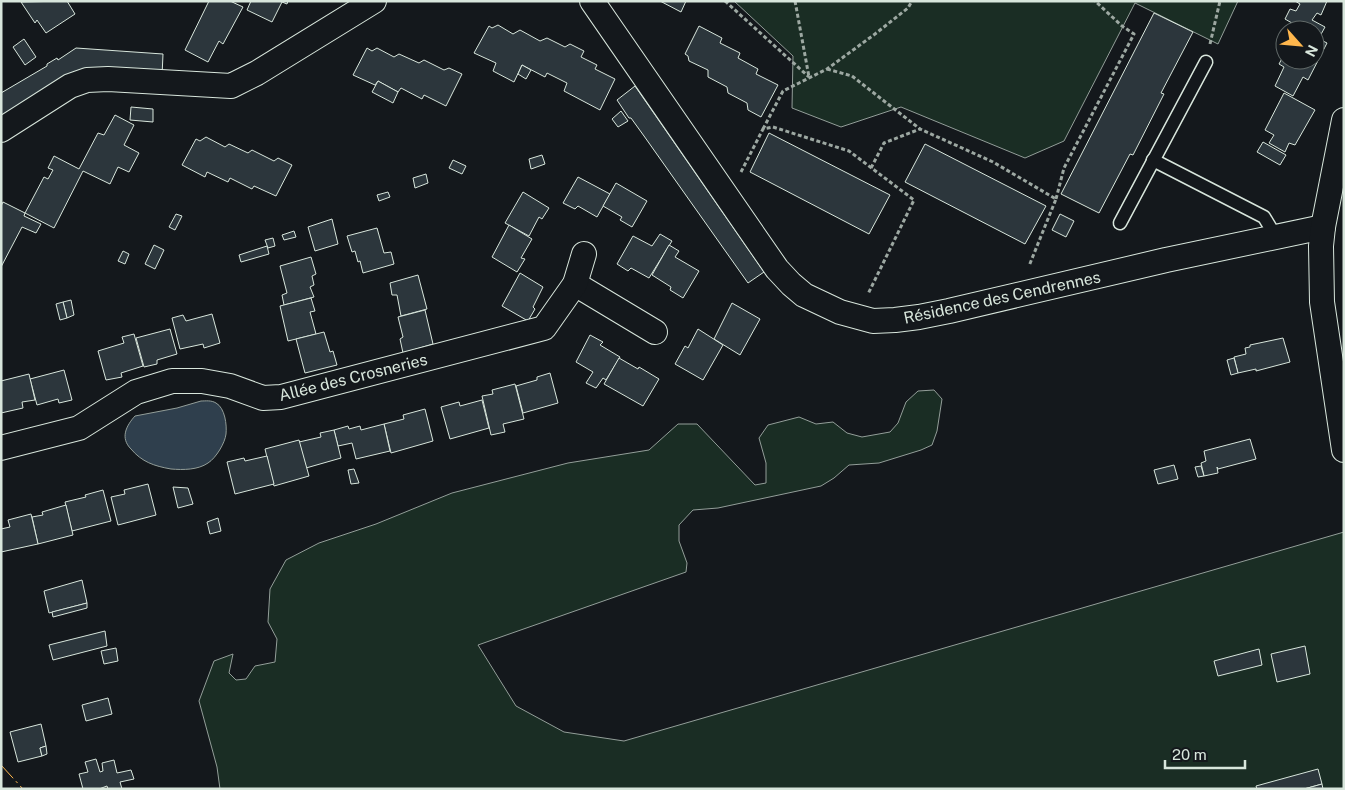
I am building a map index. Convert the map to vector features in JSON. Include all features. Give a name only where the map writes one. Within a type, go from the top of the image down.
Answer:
[{"type":"street","points":[[1,130],[70,86],[87,80],[108,79],[231,86],[257,73],[374,1]]},
{"type":"street","name":"Résidence des Cendrennes","points":[[592,1],[777,269],[804,295],[857,318],[873,321],[919,317],[1166,260],[1276,237],[1322,236]]},
{"type":"street","points":[[1344,120],[1322,236],[1322,302],[1344,450]]},
{"type":"street","name":"Allée des Crosneries","points":[[1,448],[79,428],[136,392],[172,381],[202,381],[230,386],[263,398],[281,397],[544,328],[575,284],[584,254]]},
{"type":"street","points":[[575,284],[654,332]]},
{"type":"lane","points":[[1120,223],[1206,62]]},
{"type":"lane","points":[[1154,160],[1264,217],[1276,237]]},
{"type":"path","points":[[725,1],[810,77]]},
{"type":"path","points":[[795,1],[810,77]]},
{"type":"path","points":[[728,197],[783,91],[827,69],[908,8],[912,1]]},
{"type":"path","points":[[1025,293],[1026,274],[1056,199],[1064,168],[1134,34],[1122,26],[1095,1]]},
{"type":"path","points":[[1206,62],[1220,1]]},
{"type":"path","points":[[827,69],[852,76],[920,129],[992,162],[1056,199]]},
{"type":"path","points":[[762,129],[773,127],[849,151],[914,200],[857,318]]},
{"type":"path","points":[[871,168],[884,143],[920,129]]},
{"type":"green space","points":[[734,1],[1238,1],[1218,44],[1135,3],[1064,141],[1025,158],[901,107],[841,127],[792,108],[793,56]]},
{"type":"green space","points":[[934,390],[942,399],[937,431],[932,445],[879,463],[849,465],[821,486],[718,508],[693,510],[679,525],[679,541],[687,563],[686,572],[478,645],[516,706],[564,732],[624,741],[1344,532],[1344,789],[220,789],[217,767],[199,701],[214,661],[233,654],[229,673],[236,680],[246,679],[255,666],[275,662],[277,639],[268,622],[270,589],[286,560],[319,543],[376,524],[452,493],[568,463],[649,450],[678,424],[697,424],[755,485],[766,483],[766,463],[759,438],[768,425],[799,417],[816,424],[833,422],[847,433],[862,437],[890,432],[898,423],[906,402],[918,391]]},
{"type":"water","points":[[201,401],[212,401],[219,405],[226,422],[224,442],[217,454],[208,463],[190,469],[165,468],[144,460],[128,445],[125,436],[129,424],[135,416],[177,408]]},
{"type":"building","points":[[67,1],[75,14],[46,33],[37,20],[35,23],[21,2]]},
{"type":"building","points":[[209,1],[230,1],[243,7],[223,44],[219,41],[208,62],[185,50]]},
{"type":"building","points":[[251,1],[288,1],[287,4],[282,2],[272,22],[247,10]]},
{"type":"building","points":[[660,1],[686,1],[681,12]]},
{"type":"building","points":[[1295,1],[1327,1],[1321,15],[1317,13],[1312,20],[1285,19],[1290,9],[1296,11],[1300,4]]},
{"type":"building","points":[[1154,13],[1193,32],[1161,93],[1164,94],[1133,155],[1130,154],[1099,213],[1061,194]]},
{"type":"building","points":[[498,25],[513,34],[520,30],[540,41],[547,38],[565,47],[570,44],[584,51],[581,57],[597,65],[595,69],[615,79],[600,110],[564,91],[567,83],[547,73],[545,77],[522,65],[514,82],[493,71],[496,63],[474,53],[489,26],[492,28]]},
{"type":"building","points":[[699,26],[722,38],[720,43],[740,53],[738,58],[758,69],[756,74],[778,85],[761,117],[748,110],[747,103],[728,93],[727,87],[708,77],[708,70],[689,61],[688,56],[685,54]]},
{"type":"building","points":[[24,39],[36,57],[25,65],[13,47]]},
{"type":"building","points":[[76,48],[163,54],[162,76],[91,70],[1,121],[1,93]]},
{"type":"building","points":[[367,48],[372,51],[377,48],[394,57],[399,54],[419,63],[424,60],[444,70],[449,68],[462,74],[446,106],[424,95],[422,99],[401,88],[398,92],[378,81],[375,85],[353,75]]},
{"type":"building","points":[[522,65],[531,70],[526,79],[518,74]]},
{"type":"building","points":[[1283,70],[1313,70],[1308,80],[1303,77],[1293,96],[1275,86]]},
{"type":"building","points":[[378,81],[398,92],[393,103],[372,92]]},
{"type":"building","points":[[635,86],[764,272],[748,283],[617,100]]},
{"type":"building","points":[[1284,93],[1315,110],[1295,145],[1289,143],[1285,152],[1269,143],[1274,135],[1265,130]]},
{"type":"building","points":[[131,107],[153,109],[153,122],[130,120]]},
{"type":"building","points":[[621,111],[628,121],[618,127],[612,119]]},
{"type":"building","points":[[115,115],[134,125],[124,145],[139,153],[129,172],[118,167],[110,184],[83,171],[54,228],[25,213],[44,177],[48,179],[53,170],[48,168],[54,156],[79,169],[98,133],[104,135]]},
{"type":"building","points":[[769,133],[890,195],[869,234],[750,172]]},
{"type":"building","points":[[206,137],[225,147],[229,144],[248,153],[252,150],[274,161],[278,158],[292,165],[276,196],[254,186],[252,189],[230,178],[228,182],[207,172],[205,177],[182,165],[196,139],[200,141]]},
{"type":"building","points":[[1263,142],[1286,155],[1280,165],[1257,152]]},
{"type":"building","points":[[925,144],[1046,206],[1025,244],[905,182]]},
{"type":"building","points":[[542,155],[545,164],[531,169],[529,159]]},
{"type":"building","points":[[453,160],[466,166],[462,174],[449,168]]},
{"type":"building","points":[[426,174],[428,183],[415,188],[413,178]]},
{"type":"building","points":[[578,177],[610,194],[597,217],[578,206],[575,209],[563,203]]},
{"type":"building","points":[[616,183],[647,201],[632,227],[620,220],[622,217],[603,206]]},
{"type":"building","points":[[388,192],[390,197],[379,201],[377,195]]},
{"type":"building","points":[[523,192],[549,208],[542,219],[539,217],[529,236],[505,223]]},
{"type":"building","points":[[3,202],[25,213],[24,216],[41,224],[36,233],[22,227],[1,267],[1,206]]},
{"type":"building","points":[[176,214],[182,216],[175,230],[169,227]]},
{"type":"building","points":[[1060,214],[1074,221],[1066,237],[1052,230]]},
{"type":"building","points":[[332,219],[338,244],[315,251],[308,227]]},
{"type":"building","points":[[509,225],[532,239],[521,258],[525,259],[517,272],[492,257]]},
{"type":"building","points":[[377,228],[384,253],[391,252],[394,264],[363,273],[360,261],[358,262],[355,251],[352,252],[347,236]]},
{"type":"building","points":[[294,231],[296,237],[284,240],[282,235]]},
{"type":"building","points":[[660,234],[672,241],[649,278],[631,268],[628,271],[617,264],[633,236],[652,246]]},
{"type":"building","points":[[273,238],[275,246],[268,248],[265,240]]},
{"type":"building","points":[[154,245],[164,250],[155,269],[145,264]]},
{"type":"building","points":[[669,245],[679,251],[675,257],[699,271],[683,298],[670,290],[671,287],[652,275]]},
{"type":"building","points":[[267,246],[269,254],[241,262],[239,255]]},
{"type":"building","points":[[123,251],[129,254],[125,264],[118,261]]},
{"type":"building","points":[[311,257],[316,274],[312,276],[314,285],[310,287],[314,297],[284,305],[282,295],[287,293],[280,266]]},
{"type":"building","points":[[520,273],[543,287],[533,307],[535,309],[528,321],[502,306]]},
{"type":"building","points":[[418,275],[427,309],[401,316],[397,295],[392,295],[390,283]]},
{"type":"building","points":[[311,298],[315,311],[310,312],[316,334],[288,341],[280,306]]},
{"type":"building","points":[[71,300],[74,315],[67,318],[63,302]]},
{"type":"building","points":[[63,302],[67,318],[60,320],[56,304]]},
{"type":"building","points":[[732,303],[760,319],[740,355],[714,339]]},
{"type":"building","points":[[425,310],[433,344],[403,353],[400,339],[403,337],[398,317]]},
{"type":"building","points":[[212,314],[220,343],[204,348],[203,344],[180,349],[172,318],[183,315],[186,321]]},
{"type":"building","points":[[170,329],[177,354],[157,360],[157,364],[144,367],[136,338]]},
{"type":"building","points":[[698,329],[723,345],[703,380],[675,364],[685,346],[688,348]]},
{"type":"building","points":[[324,332],[330,352],[333,351],[337,365],[305,373],[296,339]]},
{"type":"building","points":[[134,334],[143,366],[121,373],[122,377],[106,380],[98,351],[124,343],[122,337]]},
{"type":"building","points":[[590,335],[603,342],[600,345],[620,357],[606,380],[603,378],[596,388],[586,383],[593,372],[576,362]]},
{"type":"building","points":[[1283,338],[1290,362],[1256,371],[1256,369],[1238,373],[1234,357],[1246,354],[1245,348],[1250,347],[1250,345]]},
{"type":"building","points":[[619,358],[659,379],[643,406],[604,384]]},
{"type":"building","points":[[1234,358],[1238,373],[1231,375],[1227,360]]},
{"type":"building","points":[[64,370],[72,400],[59,403],[58,399],[37,405],[30,379]]},
{"type":"building","points":[[550,373],[558,403],[523,413],[516,386],[537,380],[537,377]]},
{"type":"building","points":[[29,374],[35,400],[22,402],[23,408],[1,413],[1,381]]},
{"type":"building","points":[[515,384],[524,419],[503,424],[505,432],[491,435],[482,396],[493,394],[492,390]]},
{"type":"building","points":[[482,400],[489,428],[450,439],[441,407],[459,402],[460,406]]},
{"type":"building","points":[[425,409],[433,441],[391,453],[384,424],[404,419],[403,415]]},
{"type":"building","points":[[384,424],[390,451],[356,459],[352,443],[338,446],[334,430],[348,426],[349,429],[360,426],[361,430]]},
{"type":"building","points":[[334,430],[341,458],[306,468],[299,442],[321,437],[320,433]]},
{"type":"building","points":[[1250,439],[1256,459],[1218,469],[1217,467],[1218,473],[1204,476],[1201,463],[1206,461],[1204,451]]},
{"type":"building","points":[[299,440],[309,476],[274,486],[265,449]]},
{"type":"building","points":[[267,456],[274,484],[235,494],[227,462],[244,458],[245,461]]},
{"type":"building","points":[[1174,465],[1178,479],[1158,484],[1154,470]]},
{"type":"building","points":[[1201,466],[1204,476],[1198,477],[1195,467]]},
{"type":"building","points":[[354,469],[359,483],[351,484],[348,470]]},
{"type":"building","points":[[148,484],[156,515],[118,525],[111,497],[125,494],[124,490]]},
{"type":"building","points":[[173,487],[188,488],[193,504],[178,508]]},
{"type":"building","points":[[103,490],[111,521],[72,531],[65,502],[86,497],[85,495]]},
{"type":"building","points":[[66,505],[73,535],[38,544],[32,517],[43,515],[42,512]]},
{"type":"building","points":[[31,514],[38,544],[1,552],[1,529],[10,527],[8,520]]},
{"type":"building","points":[[218,518],[221,531],[210,534],[207,522]]},
{"type":"building","points":[[82,580],[87,603],[49,613],[44,591]]},
{"type":"building","points":[[87,603],[87,608],[53,617],[52,612]]},
{"type":"building","points":[[105,631],[107,646],[53,660],[49,645]]},
{"type":"building","points":[[1305,646],[1310,674],[1277,682],[1271,654]]},
{"type":"building","points":[[116,648],[118,661],[104,664],[101,651]]},
{"type":"building","points":[[1259,649],[1262,665],[1218,676],[1214,661]]},
{"type":"building","points":[[108,698],[112,714],[86,721],[82,705]]},
{"type":"building","points":[[41,724],[46,746],[40,748],[42,756],[18,762],[10,732]]},
{"type":"building","points":[[46,746],[47,754],[42,756],[40,748]]},
{"type":"building","points":[[96,759],[100,772],[103,771],[102,763],[114,760],[117,773],[131,770],[134,779],[120,782],[122,789],[108,789],[107,786],[99,789],[83,789],[79,774],[88,772],[85,762]]},
{"type":"building","points":[[1318,769],[1322,784],[1304,789],[1257,789],[1256,786]]},
{"type":"building","points":[[1322,784],[1323,789],[1304,789]]},
{"type":"power","points":[[1,765],[23,789]]}]
